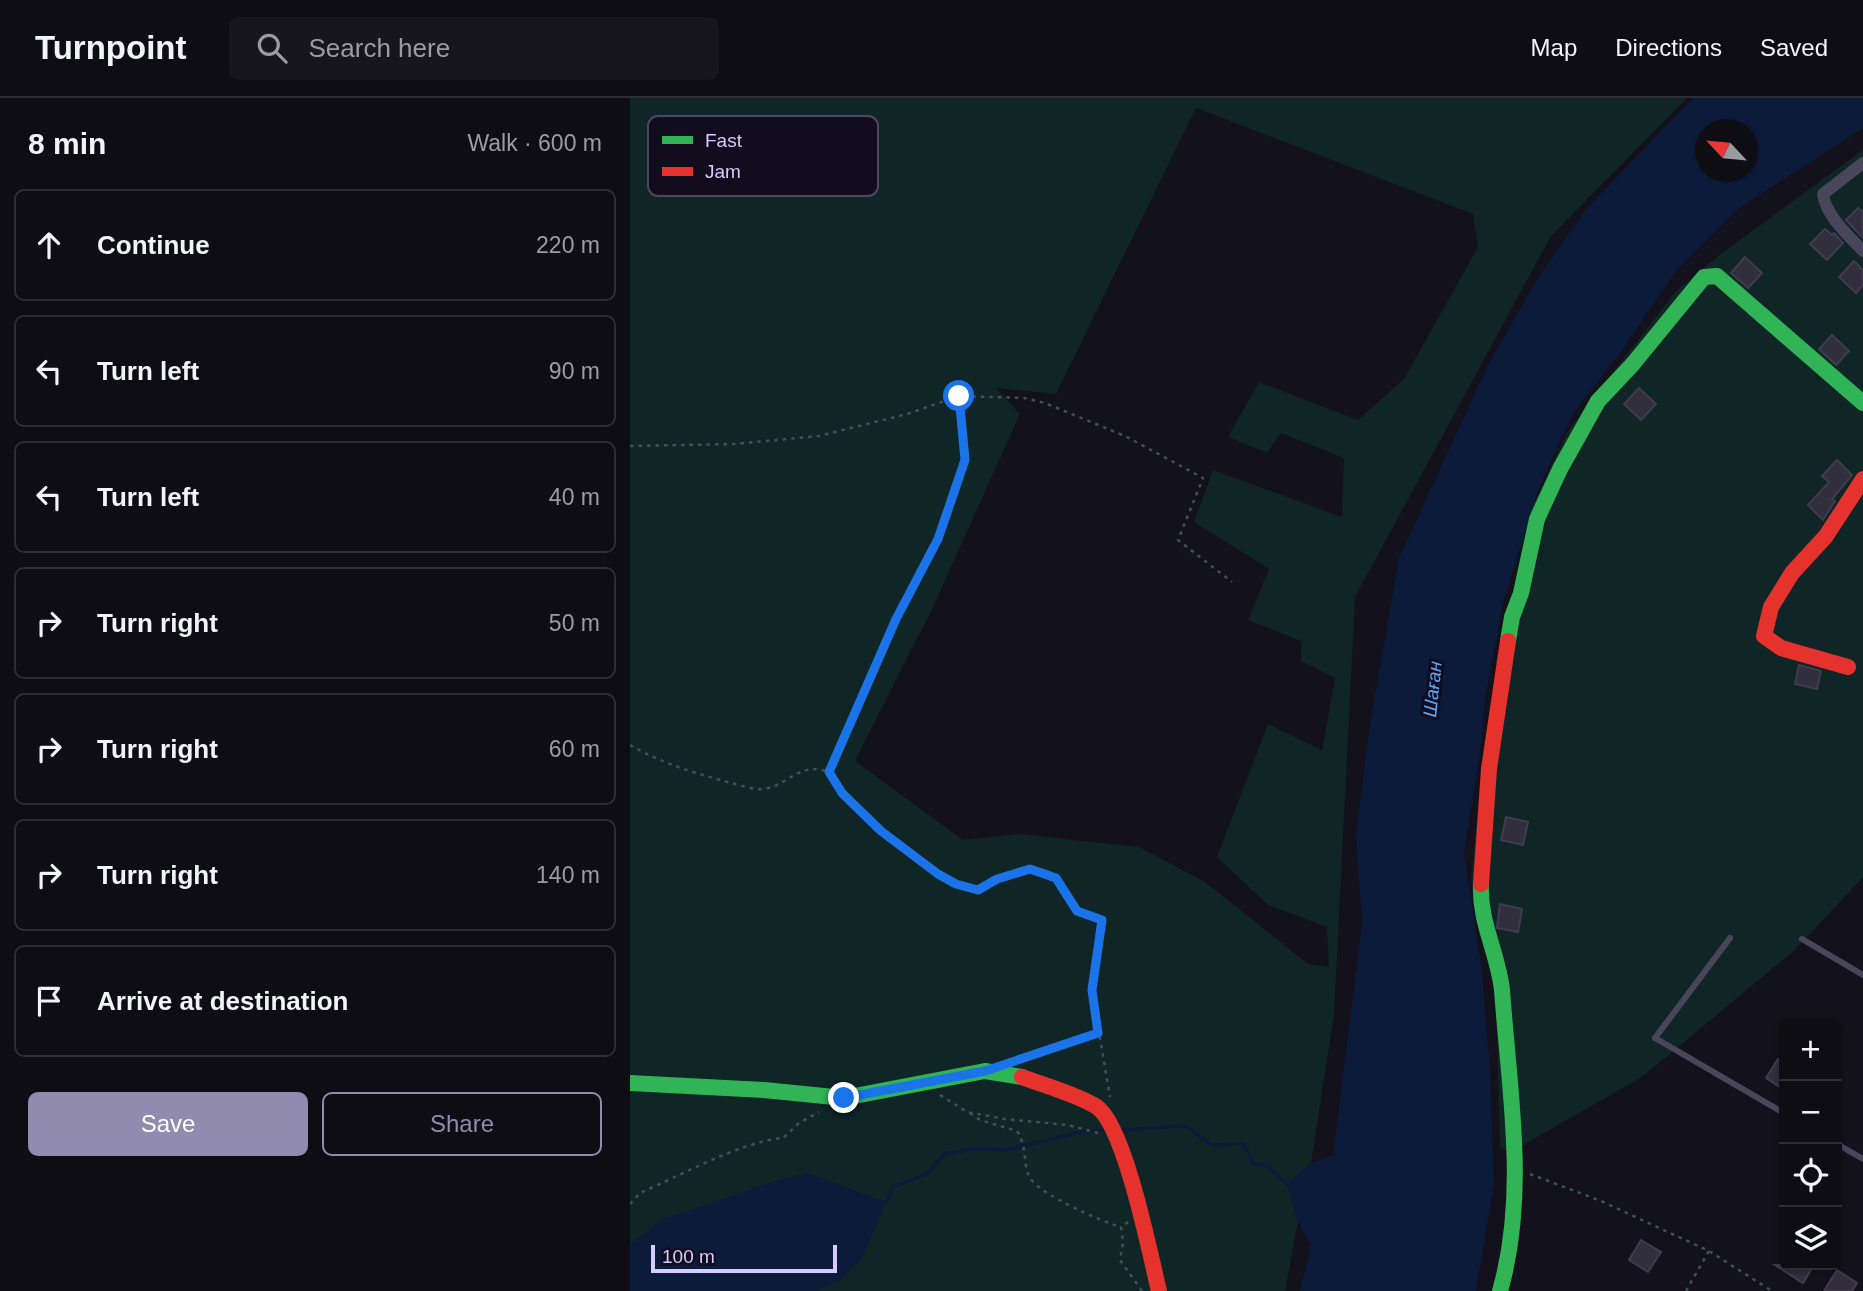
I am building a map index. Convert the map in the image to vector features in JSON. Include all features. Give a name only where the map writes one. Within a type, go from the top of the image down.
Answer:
[{"type":"street","points":[[1863,163],[1823,194],[1824,204],[1842,229],[1863,251]]},
{"type":"street","points":[[1500,1291],[1508,1266],[1516,1199],[1515,1169],[1499,965],[1486,933],[1480,903],[1482,848],[1489,769],[1512,617],[1521,593],[1536,519],[1598,401],[1632,365],[1704,277],[1717,276],[1863,403]]},
{"type":"street","points":[[1848,667],[1782,648],[1764,636],[1771,607],[1792,573],[1826,536],[1863,479]]},
{"type":"street","points":[[630,1083],[764,1090],[844,1098],[985,1071],[1021,1077],[1056,1089],[1099,1108],[1117,1138],[1126,1160],[1159,1291]]},
{"type":"lane","points":[[1730,938],[1655,1038],[1779,1110]]},
{"type":"lane","points":[[1802,939],[1863,975]]},
{"type":"lane","points":[[1842,1147],[1863,1159]]},
{"type":"path","points":[[829,772],[896,619],[938,539],[965,460],[959,396]]},
{"type":"path","points":[[630,446],[734,444],[819,436],[907,414],[959,396],[1024,398],[1045,403],[1125,436],[1203,478],[1178,540],[1232,582]]},
{"type":"path","points":[[630,745],[680,769],[762,789],[777,785],[804,770],[819,768],[829,772],[842,793],[867,818],[916,858],[956,884],[978,890],[997,879],[1030,869],[1056,878],[1077,911],[1102,920],[1092,990],[1110,1096]]},
{"type":"path","points":[[1010,1062],[1098,1033]]},
{"type":"path","points":[[921,1084],[980,1121],[1017,1131],[1026,1151],[1026,1168],[1032,1181],[1042,1191],[1086,1214],[1121,1227]]},
{"type":"path","points":[[630,1204],[640,1193],[745,1147],[783,1138],[799,1123],[821,1111]]},
{"type":"path","points":[[967,1112],[1072,1126],[1117,1138]]},
{"type":"path","points":[[1530,1174],[1601,1201],[1709,1251],[1772,1291]]},
{"type":"path","points":[[1121,1227],[1138,1215]]},
{"type":"path","points":[[1121,1227],[1123,1242],[1120,1260],[1142,1291]]},
{"type":"path","points":[[1686,1291],[1709,1251]]},
{"type":"green space","points":[[630,98],[1687,98],[1551,236],[1355,597],[1334,1015],[1311,1163],[1287,1184],[1298,1222],[1285,1291],[630,1291]],"holes":[[[1196,108],[1473,214],[1478,247],[1404,379],[1358,420],[1259,382],[1228,437],[1267,453],[1281,433],[1344,458],[1342,517],[1213,470],[1194,522],[1269,569],[1248,620],[1301,641],[1301,661],[1335,678],[1322,750],[1268,724],[1217,857],[1268,905],[1327,927],[1329,967],[1308,964],[1205,882],[1139,847],[1020,834],[963,840],[855,761],[933,607],[1020,414],[996,388],[1056,394]]]},
{"type":"green space","points":[[1863,150],[1863,877],[1796,949],[1642,1077],[1511,1152],[1500,1148],[1496,1000],[1471,879],[1484,746],[1516,579],[1534,503],[1568,431],[1675,292],[1722,253]]},
{"type":"water","name":"Шаған","points":[[1693,98],[1863,98],[1863,128],[1738,209],[1675,272],[1621,352],[1572,415],[1538,490],[1503,603],[1485,699],[1479,760],[1464,853],[1482,971],[1490,1071],[1494,1184],[1476,1291],[1300,1291],[1311,1245],[1298,1222],[1287,1184],[1311,1163],[1333,1155],[1362,924],[1356,835],[1370,724],[1399,558],[1488,365],[1536,281],[1586,209]]},
{"type":"water","points":[[807,1173],[886,1202],[862,1259],[839,1281],[817,1291],[630,1291],[630,1244],[662,1220],[775,1181]]},
{"type":"building","points":[[1858,208],[1863,212],[1863,238],[1846,220]]},
{"type":"building","points":[[1825,229],[1832,235],[1834,233],[1843,243],[1827,260],[1810,244]]},
{"type":"building","points":[[1745,257],[1762,273],[1748,288],[1731,273]]},
{"type":"building","points":[[1854,261],[1863,270],[1863,285],[1856,293],[1839,277]]},
{"type":"building","points":[[1832,335],[1849,351],[1836,365],[1819,349]]},
{"type":"building","points":[[1639,388],[1656,404],[1641,420],[1624,404]]},
{"type":"building","points":[[1837,460],[1852,475],[1832,499],[1835,501],[1823,520],[1808,505],[1829,482],[1822,476]]},
{"type":"building","points":[[1799,665],[1821,671],[1817,689],[1795,684]]},
{"type":"building","points":[[1506,817],[1528,822],[1523,845],[1501,840]]},
{"type":"building","points":[[1500,904],[1522,909],[1518,932],[1497,928]]},
{"type":"building","points":[[1778,1059],[1779,1060],[1779,1087],[1766,1078]]},
{"type":"building","points":[[1641,1240],[1661,1252],[1648,1272],[1629,1260]]},
{"type":"building","points":[[1783,1270],[1811,1270],[1803,1283]]},
{"type":"building","points":[[1837,1270],[1857,1283],[1852,1291],[1824,1291]]},
{"type":"waterway","points":[[1120,1130],[1186,1126],[1212,1145],[1243,1144],[1254,1164],[1267,1166],[1287,1184]]},
{"type":"waterway","points":[[886,1202],[893,1187],[928,1173],[944,1154],[972,1149],[1006,1150],[1081,1132],[1105,1130]]},
{"type":"traffic: fast","points":[[1508,641],[1537,519],[1560,469],[1598,401],[1632,365],[1704,277],[1717,276],[1863,403]]},
{"type":"traffic: fast","points":[[1481,884],[1483,911],[1502,990],[1514,1141],[1513,1217],[1500,1291]]},
{"type":"traffic: fast","points":[[630,1083],[764,1090],[844,1098],[985,1071],[1022,1077]]},
{"type":"traffic: jam","points":[[1848,667],[1781,648],[1764,636],[1771,607],[1792,573],[1826,536],[1863,479]]},
{"type":"traffic: jam","points":[[1481,884],[1489,769],[1508,641]]},
{"type":"traffic: jam","points":[[1022,1077],[1071,1094],[1097,1107],[1107,1119],[1127,1164],[1159,1291]]},
{"type":"route","points":[[844,1098],[985,1071],[1098,1033],[1092,990],[1102,920],[1077,911],[1056,878],[1030,869],[997,879],[978,890],[956,884],[938,874],[881,831],[842,793],[829,772],[896,619],[938,539],[965,460],[959,396]]}]
